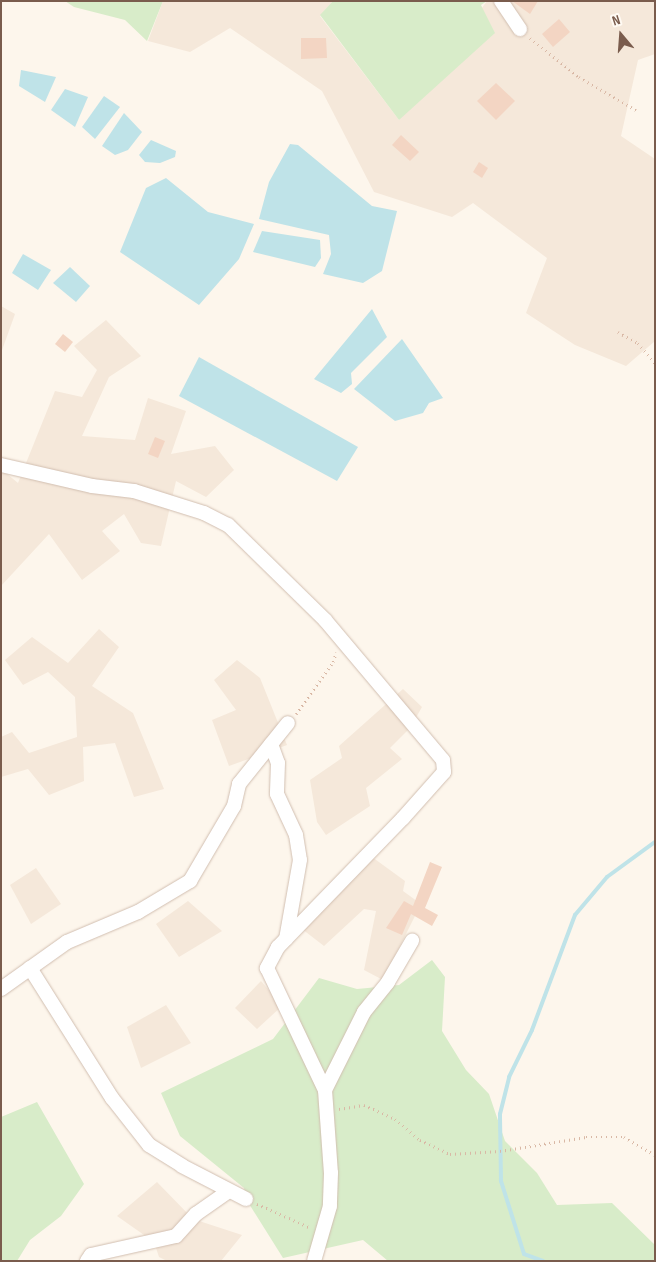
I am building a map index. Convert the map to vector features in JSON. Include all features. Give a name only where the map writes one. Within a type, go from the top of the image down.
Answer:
[{"type":"street","points":[[501,1],[520,30]]},
{"type":"street","points":[[1,466],[92,486],[134,491],[204,513],[228,526],[340,637],[412,726],[437,750],[444,772],[403,818],[286,939],[267,968],[325,1090],[330,1206],[314,1261]]},
{"type":"street","points":[[1,988],[67,942],[138,912],[190,881],[234,806],[239,784],[288,723]]},
{"type":"street","points":[[271,744],[278,763],[278,794],[296,835],[300,860],[286,939]]},
{"type":"street","points":[[325,1090],[364,1012],[388,982],[412,941]]},
{"type":"street","points":[[30,968],[112,1098],[149,1145],[246,1199]]},
{"type":"street","points":[[87,1261],[90,1255],[176,1236],[196,1214],[229,1191]]},
{"type":"path","points":[[520,30],[579,77],[636,110]]},
{"type":"path","points":[[618,332],[638,343],[655,363]]},
{"type":"path","points":[[288,723],[333,662],[340,637]]},
{"type":"path","points":[[327,1113],[348,1106],[364,1105],[395,1119],[420,1140],[450,1154],[500,1151],[596,1137],[624,1137],[655,1155]]},
{"type":"path","points":[[246,1199],[321,1232]]},
{"type":"shaded area","points":[[163,1],[333,1],[320,16],[399,120],[487,1],[655,1],[655,54],[638,60],[621,136],[655,159],[655,341],[626,366],[575,345],[526,313],[547,258],[473,203],[452,217],[374,192],[322,91],[230,28],[190,52],[148,41]]},
{"type":"shaded area","points":[[1,306],[15,314],[1,353]]},
{"type":"shaded area","points":[[106,320],[141,356],[109,377],[82,436],[135,440],[148,398],[186,411],[171,454],[215,446],[234,470],[206,497],[176,481],[161,546],[141,543],[124,514],[102,531],[120,551],[82,580],[49,534],[1,586],[1,469],[18,483],[55,391],[82,397],[97,370],[74,346]]},
{"type":"shaded area","points":[[99,629],[119,647],[92,686],[133,713],[164,789],[134,797],[115,743],[83,747],[84,781],[49,795],[28,769],[1,777],[1,737],[12,732],[29,753],[77,737],[75,697],[48,672],[23,685],[5,660],[32,637],[68,663]]},
{"type":"shaded area","points":[[237,660],[260,678],[287,745],[229,766],[212,720],[236,710],[214,680]]},
{"type":"shaded area","points":[[403,689],[422,707],[410,728],[390,748],[402,759],[366,788],[370,806],[326,835],[317,822],[310,780],[342,758],[339,746]]},
{"type":"shaded area","points":[[372,857],[405,881],[403,891],[421,904],[383,980],[364,970],[376,911],[364,909],[324,946],[302,929]]},
{"type":"shaded area","points":[[36,868],[61,904],[31,924],[10,885]]},
{"type":"shaded area","points":[[188,901],[222,931],[179,957],[156,924]]},
{"type":"shaded area","points":[[261,981],[282,1006],[257,1029],[235,1008]]},
{"type":"shaded area","points":[[166,1005],[191,1043],[141,1068],[127,1027]]},
{"type":"shaded area","points":[[157,1182],[193,1219],[242,1235],[221,1261],[167,1261],[159,1257],[154,1242],[117,1216]]},
{"type":"green space","points":[[65,1],[163,1],[147,41],[125,20],[74,7]]},
{"type":"green space","points":[[333,1],[487,1],[481,5],[495,33],[399,120],[320,15]]},
{"type":"green space","points":[[432,960],[445,977],[442,1031],[466,1070],[489,1094],[505,1141],[537,1173],[557,1205],[612,1203],[655,1245],[655,1261],[388,1261],[363,1240],[283,1258],[246,1199],[244,1188],[180,1136],[161,1093],[273,1039],[319,978],[357,989],[399,985]]},
{"type":"green space","points":[[37,1102],[84,1184],[61,1216],[30,1240],[17,1261],[1,1261],[1,1117]]},
{"type":"water","points":[[21,70],[56,77],[45,102],[19,86]]},
{"type":"water","points":[[65,89],[88,97],[75,127],[51,110]]},
{"type":"water","points":[[104,96],[120,107],[95,139],[82,127]]},
{"type":"water","points":[[124,113],[142,132],[128,150],[115,155],[102,146]]},
{"type":"water","points":[[151,140],[176,151],[175,157],[160,163],[145,162],[139,155]]},
{"type":"water","points":[[290,144],[298,145],[372,206],[397,211],[382,271],[363,283],[323,274],[331,254],[329,235],[259,219],[269,182]]},
{"type":"water","points":[[166,178],[208,212],[254,224],[239,259],[199,305],[120,252],[146,188]]},
{"type":"water","points":[[262,231],[320,240],[321,258],[315,267],[253,252]]},
{"type":"water","points":[[23,254],[51,270],[38,290],[12,273]]},
{"type":"water","points":[[70,267],[90,286],[76,302],[53,283]]},
{"type":"water","points":[[372,309],[387,337],[351,373],[352,384],[341,393],[314,379]]},
{"type":"water","points":[[402,339],[443,398],[429,403],[423,413],[395,421],[354,389]]},
{"type":"water","points":[[199,357],[358,447],[337,481],[179,396]]},
{"type":"building","points":[[512,1],[538,1],[530,14]]},
{"type":"building","points":[[559,19],[570,32],[553,47],[542,34]]},
{"type":"building","points":[[301,38],[326,38],[327,58],[301,59]]},
{"type":"building","points":[[496,83],[515,101],[496,120],[477,101]]},
{"type":"building","points":[[401,135],[419,152],[410,161],[392,145]]},
{"type":"building","points":[[479,162],[488,168],[482,178],[473,172]]},
{"type":"building","points":[[63,334],[73,342],[65,352],[55,344]]},
{"type":"building","points":[[155,437],[165,441],[158,458],[148,454]]},
{"type":"building","points":[[430,862],[442,867],[425,908],[438,915],[432,926],[411,914],[402,935],[386,928],[404,901],[413,906]]},
{"type":"waterway","points":[[543,1261],[524,1254],[501,1181],[500,1114],[509,1077],[532,1030],[575,915],[607,877],[655,842]]}]
